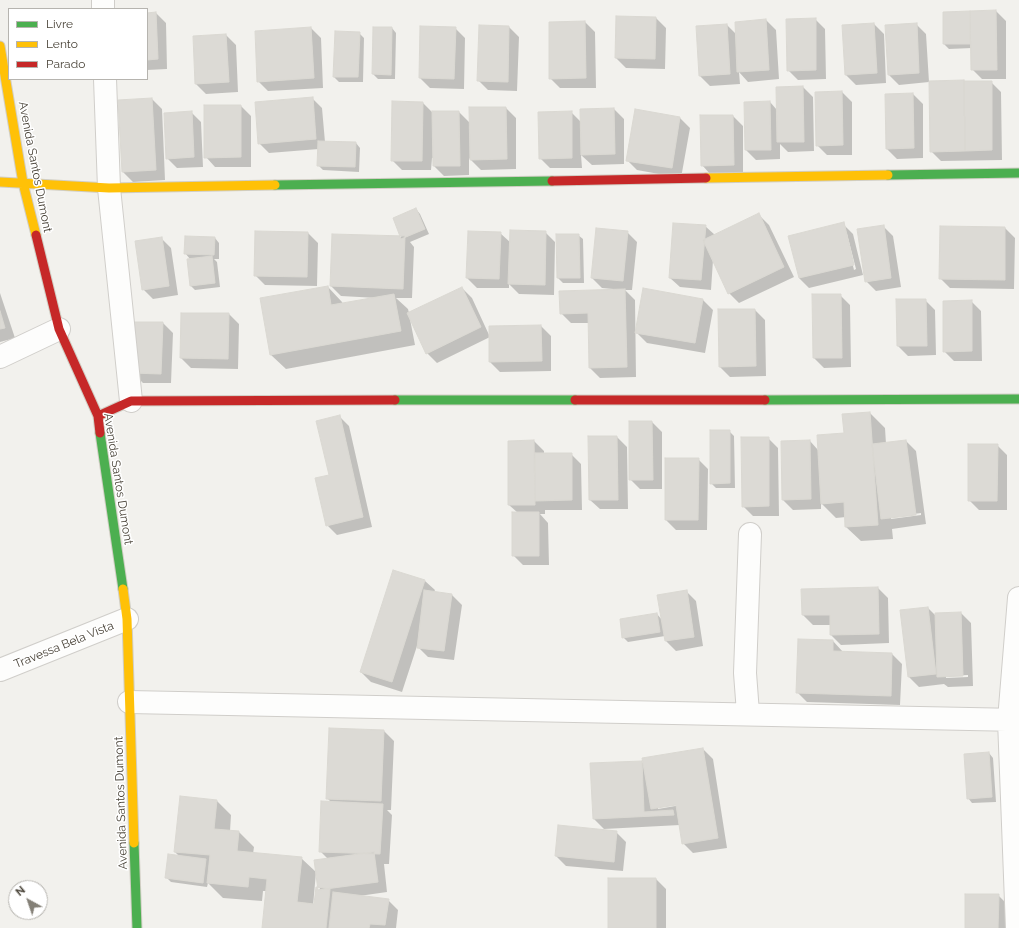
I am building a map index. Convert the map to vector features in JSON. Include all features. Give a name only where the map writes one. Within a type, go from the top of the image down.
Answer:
[{"type":"street","name":"Avenida Santos Dumont","points":[[0,46],[23,183],[59,329],[98,416],[127,619],[137,928]]},
{"type":"street","points":[[106,80],[109,188],[131,401]]},
{"type":"street","points":[[0,182],[109,188],[1019,172]]},
{"type":"street","points":[[0,357],[59,329]]},
{"type":"street","points":[[98,416],[131,401],[1019,399]]},
{"type":"street","points":[[748,713],[746,673],[750,534]]},
{"type":"street","points":[[1017,928],[1014,720],[1019,598]]},
{"type":"street","name":"Travessa Bela Vista","points":[[0,670],[127,619]]},
{"type":"street","points":[[129,702],[748,713],[1014,720]]},
{"type":"building","points":[[996,10],[997,70],[971,70],[970,11]]},
{"type":"building","points":[[970,11],[970,44],[943,44],[943,12]]},
{"type":"building","points":[[156,12],[158,59],[148,60],[148,13]]},
{"type":"building","points":[[616,16],[656,17],[655,59],[615,58]]},
{"type":"building","points":[[816,18],[816,70],[787,71],[786,19]]},
{"type":"building","points":[[766,19],[769,70],[737,72],[735,22]]},
{"type":"building","points":[[585,21],[586,78],[549,79],[549,22]]},
{"type":"building","points":[[874,23],[877,73],[845,75],[842,25]]},
{"type":"building","points":[[917,23],[919,73],[888,75],[885,25]]},
{"type":"building","points":[[727,24],[730,74],[699,76],[696,26]]},
{"type":"building","points":[[479,25],[509,26],[508,82],[477,81]]},
{"type":"building","points":[[420,26],[456,27],[454,79],[419,78]]},
{"type":"building","points":[[311,27],[314,78],[257,82],[255,31]]},
{"type":"building","points":[[373,27],[392,27],[391,75],[372,74]]},
{"type":"building","points":[[335,31],[360,32],[358,77],[333,77]]},
{"type":"building","points":[[226,34],[229,82],[195,84],[193,36]]},
{"type":"building","points":[[964,80],[965,151],[930,152],[929,81]]},
{"type":"building","points":[[964,81],[992,81],[992,150],[965,151]]},
{"type":"building","points":[[803,86],[804,142],[777,142],[776,87]]},
{"type":"building","points":[[842,91],[843,145],[816,146],[815,92]]},
{"type":"building","points":[[913,93],[914,148],[886,149],[885,94]]},
{"type":"building","points":[[313,97],[316,139],[258,144],[255,102]]},
{"type":"building","points":[[152,98],[156,170],[122,172],[118,100]]},
{"type":"building","points":[[392,101],[423,102],[422,161],[391,161]]},
{"type":"building","points":[[770,101],[771,150],[745,150],[744,102]]},
{"type":"building","points":[[204,105],[241,105],[241,157],[204,158]]},
{"type":"building","points":[[469,107],[506,107],[507,159],[470,160]]},
{"type":"building","points":[[614,108],[615,154],[581,155],[580,109]]},
{"type":"building","points":[[635,109],[680,117],[672,168],[626,161]]},
{"type":"building","points":[[192,111],[194,157],[166,159],[164,113]]},
{"type":"building","points":[[432,111],[459,111],[460,166],[433,166]]},
{"type":"building","points":[[572,111],[572,158],[539,159],[538,112]]},
{"type":"building","points":[[700,115],[733,115],[734,165],[701,166]]},
{"type":"building","points":[[318,141],[356,142],[355,167],[317,166]]},
{"type":"building","points":[[416,208],[425,229],[401,239],[393,218]]},
{"type":"building","points":[[759,213],[784,267],[728,294],[703,240]]},
{"type":"building","points":[[844,222],[854,265],[799,278],[788,236]]},
{"type":"building","points":[[673,223],[706,225],[701,280],[669,278]]},
{"type":"building","points":[[884,225],[891,278],[865,282],[857,229]]},
{"type":"building","points":[[940,226],[1005,227],[1005,280],[939,279]]},
{"type":"building","points":[[596,228],[628,231],[623,281],[591,278]]},
{"type":"building","points":[[510,230],[546,231],[545,285],[508,284]]},
{"type":"building","points":[[255,231],[308,232],[307,277],[254,276]]},
{"type":"building","points":[[468,231],[501,232],[499,279],[466,278]]},
{"type":"building","points":[[332,234],[405,236],[403,289],[330,286]]},
{"type":"building","points":[[556,234],[579,234],[580,278],[557,278]]},
{"type":"building","points":[[185,236],[215,237],[214,255],[184,254]]},
{"type":"building","points":[[162,237],[169,286],[142,290],[135,241]]},
{"type":"building","points":[[212,256],[215,283],[190,286],[187,259]]},
{"type":"building","points":[[328,286],[331,305],[394,294],[401,331],[270,355],[260,298]]},
{"type":"building","points":[[462,287],[481,327],[426,354],[407,313]]},
{"type":"building","points":[[643,288],[703,299],[695,343],[635,333]]},
{"type":"building","points":[[625,289],[627,367],[589,368],[588,313],[560,314],[559,291]]},
{"type":"building","points":[[812,294],[841,294],[842,358],[813,358]]},
{"type":"building","points":[[896,299],[926,299],[927,346],[897,346]]},
{"type":"building","points":[[972,300],[972,351],[943,352],[943,301]]},
{"type":"building","points":[[718,309],[755,309],[756,366],[719,367]]},
{"type":"building","points":[[0,311],[5,328],[0,329]]},
{"type":"building","points":[[181,313],[229,313],[228,359],[180,358]]},
{"type":"building","points":[[134,322],[163,322],[161,374],[132,373]]},
{"type":"building","points":[[541,325],[542,361],[489,362],[489,326]]},
{"type":"building","points":[[870,412],[878,525],[845,527],[844,502],[821,504],[817,435],[844,433],[842,414]]},
{"type":"building","points":[[340,415],[363,517],[326,526],[315,478],[329,475],[316,421]]},
{"type":"building","points":[[629,421],[652,421],[653,480],[629,480]]},
{"type":"building","points":[[710,430],[730,430],[730,483],[710,484]]},
{"type":"building","points":[[588,436],[617,436],[618,500],[589,500]]},
{"type":"building","points":[[741,437],[769,437],[769,506],[742,507]]},
{"type":"building","points":[[534,440],[535,505],[508,505],[508,441]]},
{"type":"building","points":[[810,440],[811,499],[782,500],[781,441]]},
{"type":"building","points":[[906,440],[916,515],[881,519],[872,444]]},
{"type":"building","points":[[968,444],[998,444],[997,501],[968,501]]},
{"type":"building","points":[[535,453],[572,453],[572,500],[535,501]]},
{"type":"building","points":[[665,458],[699,458],[698,520],[665,520]]},
{"type":"building","points":[[512,512],[539,512],[539,556],[512,556]]},
{"type":"building","points":[[393,570],[425,580],[392,682],[360,672]]},
{"type":"building","points":[[878,587],[879,634],[830,635],[830,615],[802,615],[801,589]]},
{"type":"building","points":[[424,590],[452,594],[444,651],[417,648]]},
{"type":"building","points":[[687,590],[694,637],[665,641],[657,595]]},
{"type":"building","points":[[928,607],[936,674],[908,677],[900,610]]},
{"type":"building","points":[[961,612],[963,676],[937,677],[935,613]]},
{"type":"building","points":[[657,613],[660,632],[622,638],[620,619]]},
{"type":"building","points":[[798,639],[833,640],[833,651],[892,653],[891,696],[796,693]]},
{"type":"building","points":[[329,728],[384,730],[381,801],[326,799]]},
{"type":"building","points":[[703,748],[718,838],[682,844],[676,805],[651,809],[642,758]]},
{"type":"building","points":[[989,752],[992,797],[967,799],[964,754]]},
{"type":"building","points":[[642,761],[644,812],[673,810],[674,815],[593,819],[590,763]]},
{"type":"building","points":[[180,796],[217,800],[214,829],[239,831],[237,851],[302,857],[297,902],[314,904],[316,887],[330,889],[326,928],[262,928],[267,879],[249,877],[248,887],[207,883],[210,855],[174,852]]},
{"type":"building","points":[[321,801],[383,804],[380,854],[319,852]]},
{"type":"building","points":[[558,825],[617,831],[614,862],[555,856]]},
{"type":"building","points":[[374,852],[378,882],[318,890],[314,860]]},
{"type":"building","points":[[168,854],[206,859],[203,883],[165,878]]},
{"type":"building","points":[[608,878],[656,878],[656,928],[608,928]]},
{"type":"building","points":[[333,892],[389,899],[385,925],[370,924],[369,928],[329,928]]},
{"type":"building","points":[[965,894],[999,894],[998,928],[965,928]]},
{"type":"traffic: fast","points":[[888,175],[1019,173]]},
{"type":"traffic: fast","points":[[275,185],[552,181]]},
{"type":"traffic: fast","points":[[765,400],[1019,399]]},
{"type":"traffic: fast","points":[[395,400],[575,400]]},
{"type":"traffic: fast","points":[[100,433],[123,589]]},
{"type":"traffic: fast","points":[[134,843],[137,928]]},
{"type":"traffic: slow","points":[[0,46],[23,183],[36,235]]},
{"type":"traffic: slow","points":[[706,178],[888,175]]},
{"type":"traffic: slow","points":[[0,182],[109,188],[275,185]]},
{"type":"traffic: slow","points":[[123,589],[127,619],[134,843]]},
{"type":"traffic: jam","points":[[552,181],[706,178]]},
{"type":"traffic: jam","points":[[36,235],[59,329],[98,416],[100,433]]},
{"type":"traffic: jam","points":[[98,416],[131,401],[395,400]]},
{"type":"traffic: jam","points":[[575,400],[765,400]]}]
